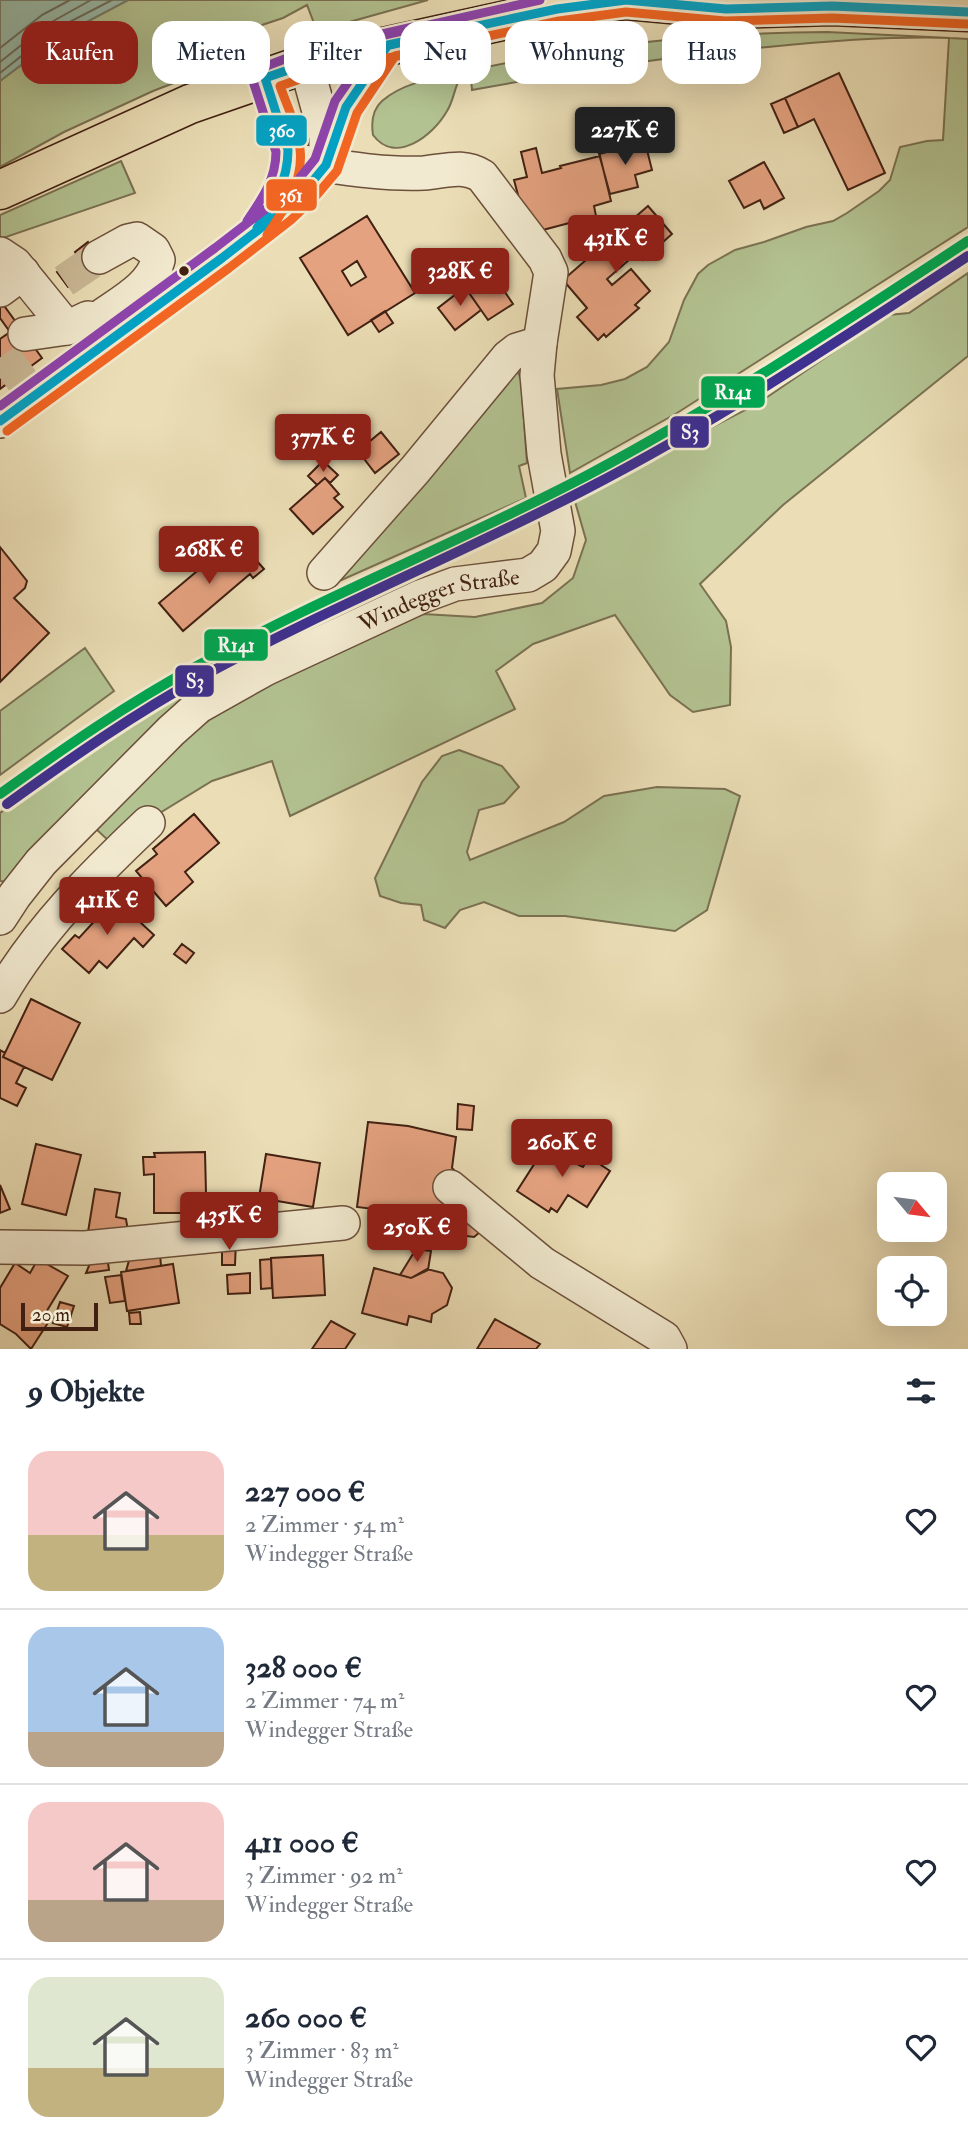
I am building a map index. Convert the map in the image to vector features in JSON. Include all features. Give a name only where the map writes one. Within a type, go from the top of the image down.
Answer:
[{"type":"main road","points":[[388,45],[557,9],[626,0],[726,9],[832,6],[968,12]]},
{"type":"main road","points":[[0,190],[190,104],[248,84]]},
{"type":"street","points":[[0,421],[77,315],[255,233],[307,188],[326,165],[346,107],[388,45]]},
{"type":"street","points":[[255,233],[282,191],[288,174],[288,150],[267,84]]},
{"type":"street","points":[[311,84],[326,137],[326,165]]},
{"type":"street","name":"Windegger Straße","points":[[5,900],[161,740],[199,706],[265,669],[421,597],[455,584],[528,575],[543,566],[554,551],[558,531],[544,454],[537,374],[551,272],[545,259],[482,176],[461,168],[426,173],[384,173],[289,160]]},
{"type":"street","points":[[31,343],[77,315],[149,281],[156,270],[158,260],[153,250],[137,239],[99,257]]},
{"type":"street","points":[[8,270],[77,315]]},
{"type":"street","points":[[324,573],[415,470],[508,357],[517,350],[540,343]]},
{"type":"street","points":[[0,996],[14,971],[39,937],[109,860],[148,823]]},
{"type":"street","points":[[450,1187],[542,1263],[664,1338],[670,1349]]},
{"type":"street","points":[[0,1247],[85,1248],[343,1223]]},
{"type":"shaded area","points":[[128,0],[428,0],[353,21],[313,21],[307,5],[270,22],[152,21],[152,84],[171,84],[64,132],[0,167],[0,81],[21,65],[21,84],[138,84],[138,21],[88,21]]},
{"type":"shaded area","points":[[827,32],[950,38],[968,39],[968,227],[677,413],[570,473],[557,389],[601,385],[625,379],[647,367],[669,342],[684,300],[698,274],[708,265],[735,250],[833,221],[879,191],[890,180],[900,147],[943,140],[949,38],[858,40],[761,48],[761,34]]},
{"type":"shaded area","points":[[662,41],[662,59],[648,61],[649,42]]},
{"type":"shaded area","points":[[505,63],[506,84],[472,90],[471,84],[491,84],[491,66]]},
{"type":"shaded area","points":[[414,84],[458,84],[449,107],[433,130],[413,144],[392,147],[382,144],[373,135],[372,121],[376,108],[382,101]]},
{"type":"shaded area","points":[[121,161],[135,193],[0,239],[0,215]]},
{"type":"shaded area","points":[[968,273],[968,356],[783,505],[700,584],[726,621],[731,647],[730,705],[693,712],[670,695],[615,615],[533,644],[496,671],[515,709],[290,816],[272,761],[212,781],[111,843],[95,828],[178,738],[275,682],[423,614],[475,617],[542,603],[573,578],[586,540],[574,498],[757,404],[888,315],[909,313]]},
{"type":"shaded area","points":[[514,370],[518,372],[521,380],[527,463],[519,466],[526,498],[328,586]]},
{"type":"shaded area","points":[[85,648],[114,691],[0,775],[0,711]]},
{"type":"shaded area","points":[[242,659],[195,691],[7,882],[0,881],[0,813],[106,734],[150,705],[181,687]]},
{"type":"shaded area","points":[[459,750],[502,766],[519,787],[504,803],[479,810],[467,852],[470,860],[564,822],[604,796],[657,787],[725,789],[740,796],[707,910],[675,931],[565,916],[519,916],[484,902],[460,910],[445,928],[424,920],[421,905],[401,903],[380,896],[375,878],[422,782],[442,756]]},
{"type":"water","points":[[0,0],[128,0],[88,21],[21,21],[21,65],[0,81]]},
{"type":"building","points":[[839,73],[885,173],[848,190],[814,119],[798,127],[785,98]]},
{"type":"building","points":[[785,98],[798,127],[784,133],[771,104]]},
{"type":"building","points":[[645,142],[652,170],[635,175],[638,187],[610,194],[599,154]]},
{"type":"building","points":[[536,148],[542,173],[600,156],[611,201],[594,206],[596,216],[535,232],[522,210],[514,180],[527,177],[521,152]]},
{"type":"building","points":[[764,162],[784,198],[764,209],[760,200],[744,208],[729,181]]},
{"type":"building","points":[[648,206],[672,234],[643,260],[637,253],[607,279],[612,285],[631,269],[650,291],[635,305],[639,308],[606,337],[604,334],[598,340],[577,317],[587,308],[563,280]]},
{"type":"building","points":[[367,216],[415,293],[348,335],[300,258]],"holes":[[[357,261],[366,277],[351,286],[342,271]]]},
{"type":"building","points":[[88,242],[103,263],[68,287],[57,272],[78,257],[75,252]]},
{"type":"building","points":[[492,273],[513,304],[488,320],[467,290]]},
{"type":"building","points":[[469,284],[471,287],[467,290],[481,310],[455,330],[438,308]]},
{"type":"building","points":[[0,300],[42,358],[0,389],[0,339],[10,332],[0,318]]},
{"type":"building","points":[[385,311],[393,323],[379,332],[371,320]]},
{"type":"building","points":[[381,432],[399,454],[375,473],[358,451]]},
{"type":"building","points":[[323,461],[338,475],[330,483],[325,478],[317,485],[308,476]]},
{"type":"building","points":[[325,478],[339,494],[334,498],[343,507],[313,534],[290,509]]},
{"type":"building","points":[[227,546],[239,559],[248,551],[264,569],[253,578],[250,574],[183,631],[159,603]]},
{"type":"building","points":[[0,547],[27,581],[25,588],[14,598],[49,633],[0,682]]},
{"type":"building","points":[[194,814],[219,843],[185,872],[193,882],[166,906],[136,871],[157,854],[153,849]]},
{"type":"building","points":[[111,895],[154,935],[143,947],[134,938],[107,968],[99,961],[89,973],[62,949],[75,935],[79,938],[102,913],[98,910]]},
{"type":"building","points":[[182,944],[194,953],[186,963],[174,954]]},
{"type":"building","points":[[31,999],[80,1023],[52,1080],[3,1057]]},
{"type":"building","points":[[0,1050],[5,1053],[3,1057],[24,1067],[16,1083],[26,1088],[17,1106],[0,1098]]},
{"type":"building","points":[[458,1104],[474,1106],[472,1130],[457,1129]]},
{"type":"building","points":[[368,1122],[408,1126],[456,1137],[452,1168],[493,1210],[485,1228],[474,1237],[443,1233],[445,1218],[357,1207]]},
{"type":"building","points":[[549,1141],[582,1162],[579,1165],[583,1167],[589,1157],[610,1171],[587,1207],[568,1195],[557,1212],[551,1208],[549,1212],[517,1191]]},
{"type":"building","points":[[36,1144],[81,1155],[66,1215],[22,1204]]},
{"type":"building","points":[[205,1152],[206,1193],[227,1193],[223,1210],[207,1209],[207,1213],[154,1213],[154,1174],[144,1175],[143,1157],[155,1157],[154,1153]]},
{"type":"building","points":[[266,1154],[320,1163],[313,1207],[259,1198]]},
{"type":"building","points":[[0,1185],[10,1209],[0,1213]]},
{"type":"building","points":[[95,1189],[120,1193],[116,1217],[126,1219],[128,1231],[88,1232]]},
{"type":"building","points":[[222,1240],[236,1240],[235,1265],[222,1265]]},
{"type":"building","points":[[416,1249],[431,1251],[428,1270],[411,1278],[400,1275]]},
{"type":"building","points":[[160,1254],[161,1266],[126,1271],[130,1257]]},
{"type":"building","points":[[107,1255],[109,1270],[86,1273],[93,1256]]},
{"type":"building","points":[[323,1255],[325,1295],[273,1298],[271,1258]]},
{"type":"building","points":[[38,1259],[68,1276],[45,1314],[51,1318],[31,1349],[16,1334],[0,1324],[0,1288],[15,1263],[30,1273]]},
{"type":"building","points":[[271,1259],[272,1288],[261,1289],[260,1260]]},
{"type":"building","points":[[173,1264],[179,1303],[127,1311],[121,1272]]},
{"type":"building","points":[[374,1268],[411,1278],[427,1269],[443,1273],[452,1288],[447,1305],[432,1314],[431,1322],[409,1316],[407,1325],[362,1313]]},
{"type":"building","points":[[250,1273],[250,1293],[228,1294],[227,1275]]},
{"type":"building","points":[[121,1275],[125,1301],[110,1303],[105,1277]]},
{"type":"building","points":[[60,1302],[74,1306],[67,1327],[53,1323]]},
{"type":"building","points":[[140,1312],[141,1324],[130,1324],[129,1313]]},
{"type":"building","points":[[495,1319],[540,1344],[536,1349],[477,1349]]},
{"type":"building","points":[[331,1321],[355,1334],[345,1349],[312,1349]]},
{"type":"tunnel","points":[[64,281],[99,257]]},
{"type":"tunnel","points":[[0,378],[37,351]]},
{"type":"transit line","points":[[0,406],[215,248],[276,201],[298,180],[315,159],[335,101],[380,36],[540,0]]},
{"type":"transit line","name":"360","points":[[0,421],[222,258],[284,210],[307,188],[326,165],[346,107],[388,45],[557,9],[626,0],[726,9],[832,6],[968,12]]},
{"type":"transit line","name":"361","points":[[7,431],[229,268],[291,220],[315,197],[337,171],[357,113],[395,56],[559,21],[626,12],[725,21],[832,18],[967,24]]},
{"type":"transit line","points":[[247,221],[271,180],[276,152],[253,81],[256,70],[303,52],[400,30]]},
{"type":"transit line","name":"360","points":[[257,228],[283,182],[288,150],[265,78],[306,64],[400,43]]},
{"type":"transit line","name":"361","points":[[267,235],[296,184],[300,161],[297,133],[280,86],[309,76],[400,55]]},
{"type":"transit line","name":"R141","points":[[0,794],[72,743],[171,680],[293,616],[538,501],[635,449],[780,363],[968,241]]},
{"type":"transit line","name":"S3","points":[[7,804],[103,737],[203,676],[637,462],[781,377],[968,256]]}]
